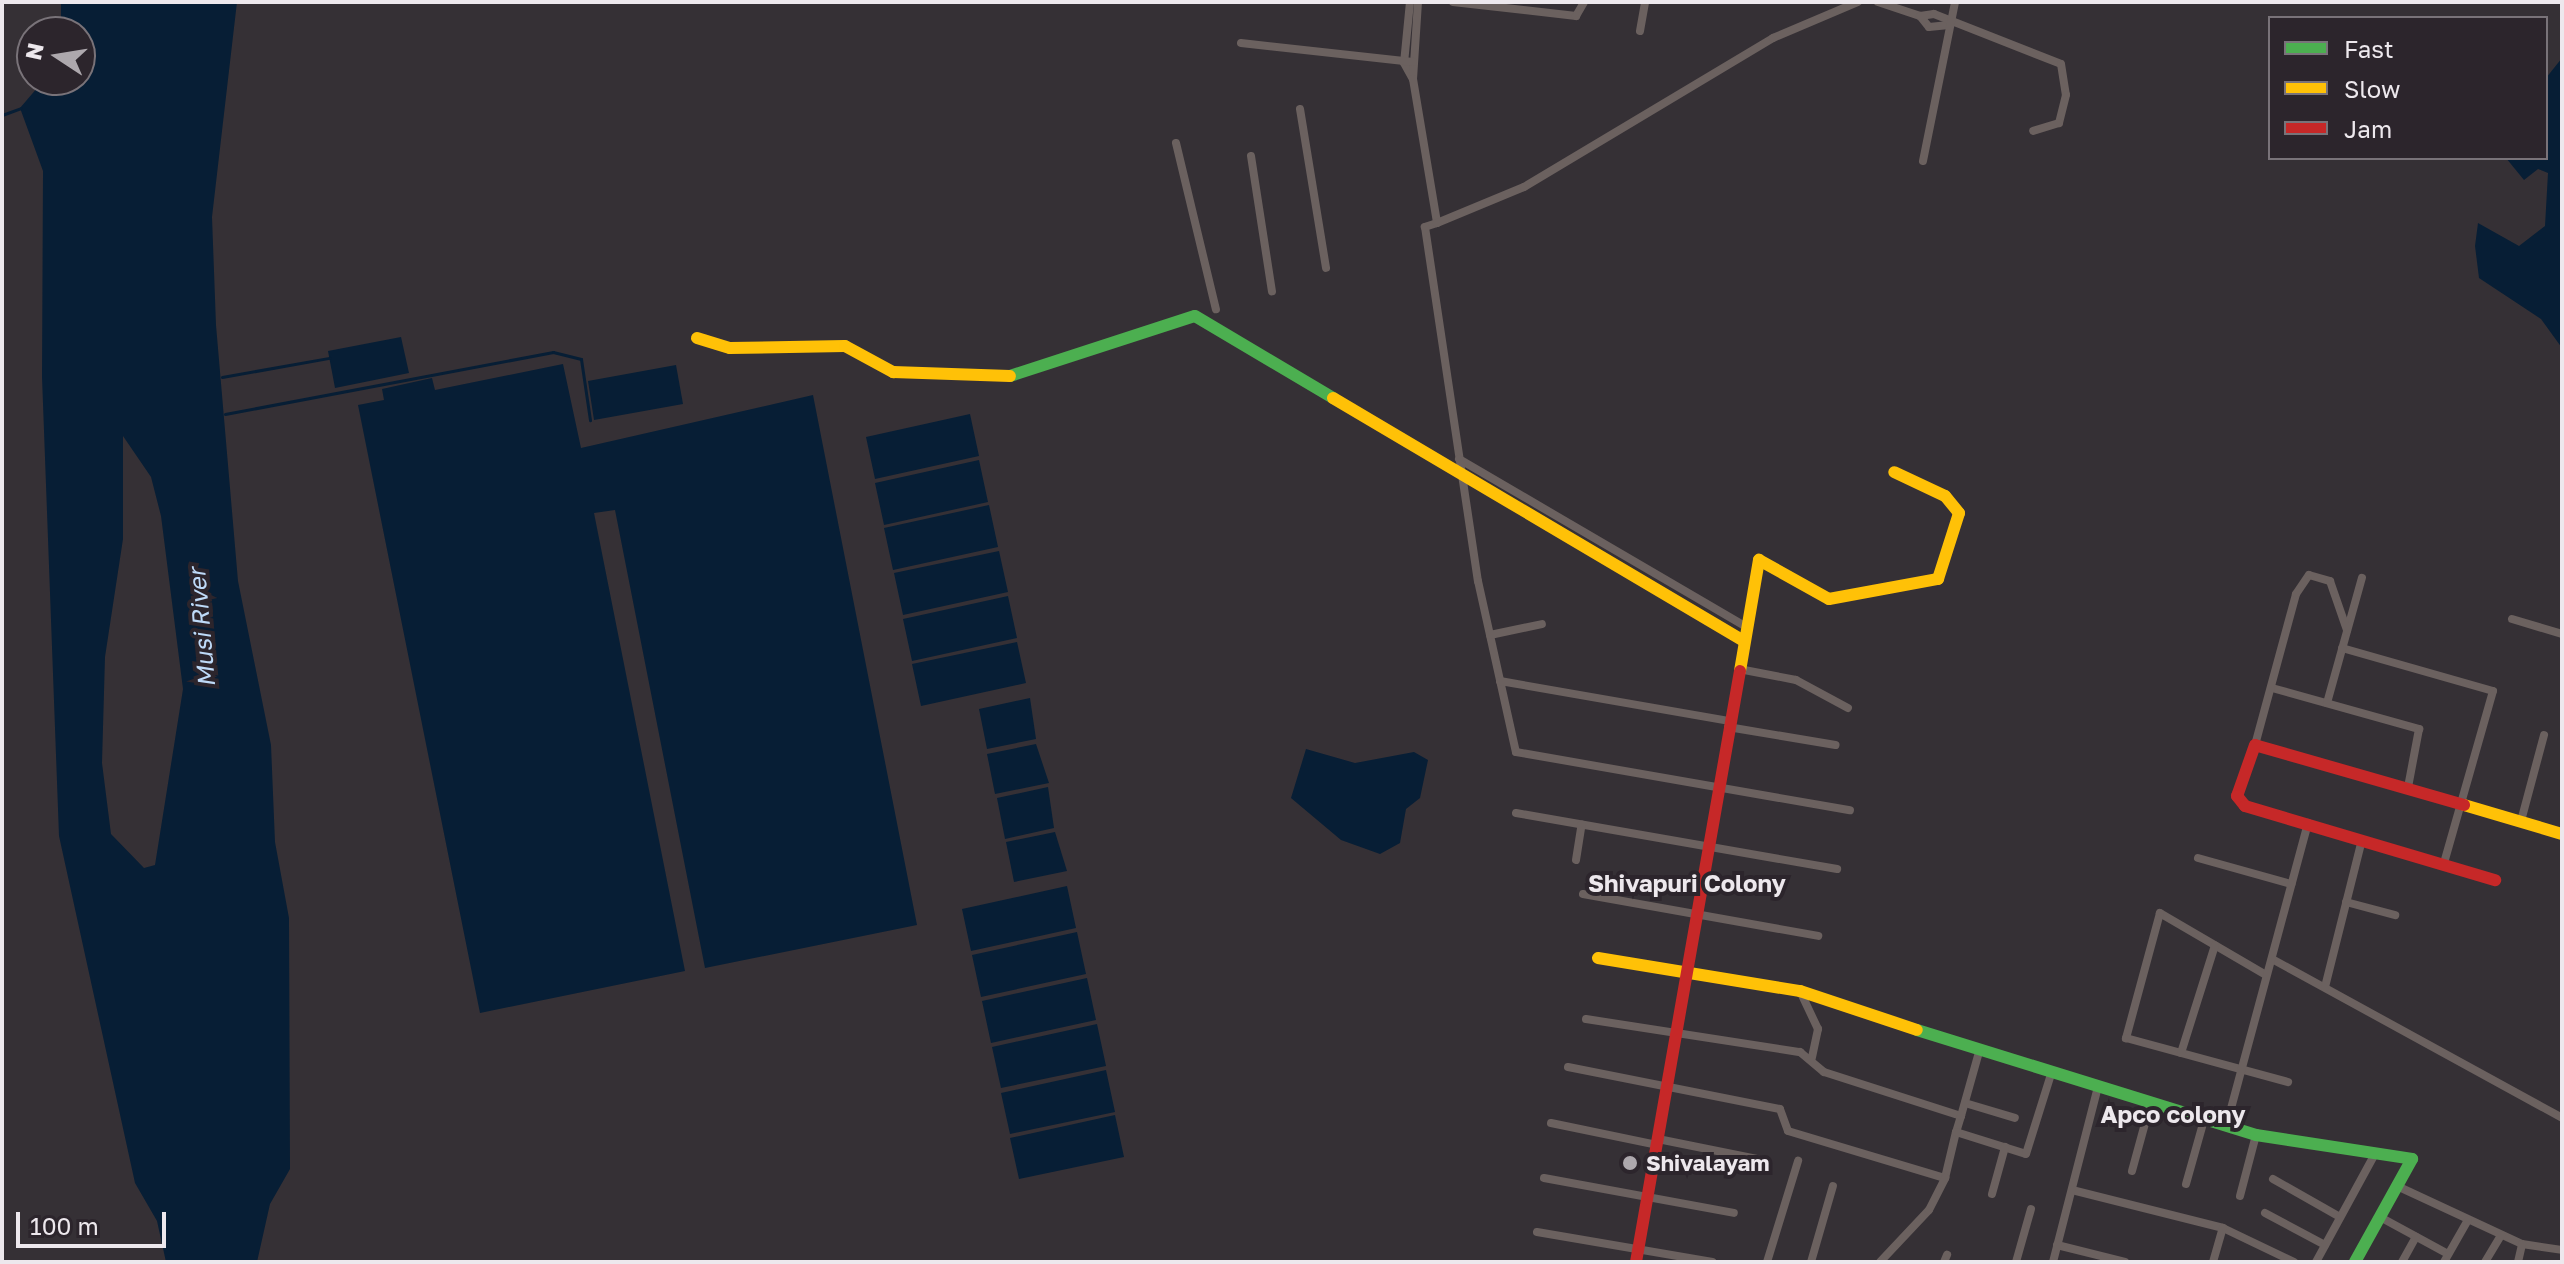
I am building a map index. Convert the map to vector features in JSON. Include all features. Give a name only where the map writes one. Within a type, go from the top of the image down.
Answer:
[{"type":"street","points":[[1410,2],[1408,62],[1437,223]]},
{"type":"street","points":[[1408,62],[1418,2]]},
{"type":"street","points":[[1453,2],[1576,16],[1584,2]]},
{"type":"street","points":[[1640,31],[1645,2]]},
{"type":"street","points":[[1850,810],[1516,752],[1460,474],[1425,227],[1524,187],[1773,38],[1858,2]]},
{"type":"street","points":[[1878,2],[1920,16],[1929,27],[1949,25],[2048,53],[2061,64],[2066,95],[2059,123],[2033,131]]},
{"type":"street","points":[[1923,161],[1955,2]]},
{"type":"street","points":[[1241,43],[1408,62]]},
{"type":"street","points":[[1300,109],[1326,268]]},
{"type":"street","points":[[1176,143],[1216,309]]},
{"type":"street","points":[[1251,156],[1272,291]]},
{"type":"street","points":[[697,338],[730,348],[845,346],[893,372],[997,377],[1027,374],[1195,316],[1460,474],[1746,627]]},
{"type":"street","points":[[1459,459],[1744,641]]},
{"type":"street","points":[[1636,1262],[1759,560],[1829,599],[1943,575],[1959,513],[1945,496],[1894,472]]},
{"type":"street","points":[[2347,630],[2335,588],[2323,575],[2309,575],[2296,594],[2239,803],[2495,880]]},
{"type":"street","points":[[2327,703],[2362,578]]},
{"type":"street","points":[[2512,619],[2562,634]]},
{"type":"street","points":[[1490,635],[1542,624]]},
{"type":"street","points":[[2342,648],[2493,691],[2444,863]]},
{"type":"street","points":[[1739,669],[1796,680],[1848,708]]},
{"type":"street","points":[[1500,681],[1835,745]]},
{"type":"street","points":[[2272,688],[2419,729],[2408,787]]},
{"type":"street","points":[[2521,821],[2544,735]]},
{"type":"street","points":[[2255,745],[2562,834]]},
{"type":"street","points":[[1516,813],[1837,869]]},
{"type":"street","points":[[2226,1127],[2308,823]]},
{"type":"street","points":[[1576,860],[1582,824]]},
{"type":"street","points":[[2325,987],[2362,840]]},
{"type":"street","points":[[2198,858],[2291,884]]},
{"type":"street","points":[[1583,894],[1818,936]]},
{"type":"street","points":[[2346,902],[2395,915]]},
{"type":"street","points":[[2266,975],[2166,914],[2157,918],[2126,1038],[2288,1082]]},
{"type":"street","points":[[2181,1053],[2215,945]]},
{"type":"street","points":[[1598,958],[1800,991],[2097,1091],[2226,1127],[2256,1135],[2412,1159],[2355,1262]]},
{"type":"street","points":[[2272,959],[2562,1118]]},
{"type":"street","points":[[1800,991],[1818,1029],[1812,1057]]},
{"type":"street","points":[[1586,1019],[1812,1057],[1824,1072],[1961,1116]]},
{"type":"street","points":[[1880,1262],[1929,1210],[1945,1178],[1979,1052]]},
{"type":"street","points":[[1568,1067],[1780,1109],[1788,1131],[1945,1178]]},
{"type":"street","points":[[1956,1132],[2026,1154],[2051,1074]]},
{"type":"street","points":[[2053,1262],[2097,1091]]},
{"type":"street","points":[[1965,1103],[2015,1118]]},
{"type":"street","points":[[2132,1171],[2150,1105]]},
{"type":"street","points":[[2186,1184],[2204,1120]]},
{"type":"street","points":[[1551,1123],[1757,1159]]},
{"type":"street","points":[[2240,1196],[2256,1135]]},
{"type":"street","points":[[1992,1194],[2005,1147]]},
{"type":"street","points":[[2316,1262],[2375,1154]]},
{"type":"street","points":[[1767,1262],[1798,1161]]},
{"type":"street","points":[[1544,1178],[1734,1213]]},
{"type":"street","points":[[2273,1179],[2340,1217]]},
{"type":"street","points":[[1811,1262],[1833,1186]]},
{"type":"street","points":[[2397,1186],[2522,1244],[2562,1250]]},
{"type":"street","points":[[2072,1190],[2223,1228],[2294,1262]]},
{"type":"street","points":[[2016,1262],[2031,1209]]},
{"type":"street","points":[[2265,1213],[2325,1245]]},
{"type":"street","points":[[2380,1217],[2446,1258],[2468,1220]]},
{"type":"street","points":[[2213,1262],[2223,1228]]},
{"type":"street","points":[[1537,1232],[1712,1262]]},
{"type":"street","points":[[2485,1262],[2501,1235]]},
{"type":"street","points":[[2402,1262],[2416,1237]]},
{"type":"street","points":[[2518,1262],[2522,1244]]},
{"type":"street","points":[[2057,1245],[2125,1262]]},
{"type":"water","name":"Musi River","points":[[61,2],[237,2],[212,217],[216,325],[238,581],[271,745],[275,842],[289,918],[290,1169],[270,1204],[257,1262],[166,1262],[157,1221],[135,1183],[59,836],[42,377],[43,171],[20,108],[30,96],[96,96],[96,16],[61,16]],"holes":[[[123,436],[151,477],[161,516],[183,689],[155,865],[144,868],[111,834],[102,763],[105,657],[123,539]]]},
{"type":"water","points":[[2562,58],[2562,348],[2541,319],[2479,278],[2475,246],[2478,223],[2519,246],[2545,226],[2548,173],[2538,169],[2524,180],[2508,160],[2548,160],[2548,76]]},
{"type":"water","points":[[401,337],[409,373],[335,388],[328,351]]},
{"type":"water","points":[[563,364],[581,448],[813,395],[917,925],[705,968],[615,510],[594,513],[685,971],[480,1013],[358,405],[384,400],[382,389],[432,378],[435,390]]},
{"type":"water","points":[[676,365],[683,404],[594,420],[588,381]]},
{"type":"water","points":[[970,414],[979,456],[875,479],[866,437]]},
{"type":"water","points":[[979,460],[988,502],[884,525],[875,483]]},
{"type":"water","points":[[989,505],[998,547],[893,570],[884,528]]},
{"type":"water","points":[[999,551],[1008,592],[903,615],[894,573]]},
{"type":"water","points":[[1008,596],[1017,638],[912,661],[903,619]]},
{"type":"water","points":[[1017,642],[1026,683],[921,706],[912,664]]},
{"type":"water","points":[[1030,698],[1036,739],[987,749],[979,709]]},
{"type":"water","points":[[1036,744],[1049,783],[995,794],[987,754]]},
{"type":"water","points":[[1306,749],[1355,763],[1414,752],[1428,760],[1420,798],[1406,809],[1400,843],[1380,854],[1341,840],[1291,798]]},
{"type":"water","points":[[1048,787],[1054,828],[1005,839],[997,798]]},
{"type":"water","points":[[1055,832],[1067,871],[1014,882],[1006,842]]},
{"type":"water","points":[[1067,886],[1076,928],[971,951],[962,909]]},
{"type":"water","points":[[1077,932],[1086,974],[981,997],[972,955]]},
{"type":"water","points":[[1087,978],[1096,1020],[991,1043],[982,1001]]},
{"type":"water","points":[[1097,1024],[1106,1066],[1001,1088],[992,1047]]},
{"type":"water","points":[[1106,1070],[1115,1112],[1010,1134],[1001,1093]]},
{"type":"water","points":[[1115,1115],[1124,1157],[1019,1179],[1010,1138]]},
{"type":"waterway","points":[[2,115],[21,108]]},
{"type":"waterway","points":[[225,414],[553,352],[581,359],[590,420]]},
{"type":"waterway","points":[[222,377],[329,358]]},
{"type":"traffic: fast","points":[[1010,376],[1195,316],[1333,398]]},
{"type":"traffic: fast","points":[[1917,1030],[2256,1135],[2412,1159],[2355,1262]]},
{"type":"traffic: slow","points":[[697,338],[730,348],[845,346],[893,372],[1010,376]]},
{"type":"traffic: slow","points":[[1333,398],[1744,641]]},
{"type":"traffic: slow","points":[[1740,671],[1759,560],[1829,599],[1938,579],[1959,513],[1945,496],[1894,472]]},
{"type":"traffic: slow","points":[[2464,805],[2562,834]]},
{"type":"traffic: slow","points":[[1598,958],[1800,991],[1917,1030]]},
{"type":"traffic: jam","points":[[1636,1262],[1740,671]]},
{"type":"traffic: jam","points":[[2464,805],[2255,745],[2237,796],[2245,806],[2495,880]]},
{"type":"place","name":"Shivalayam","points":[[1630,1163]]},
{"type":"district","name":"Shivapuri Colony","points":[[1687,883]]},
{"type":"district","name":"Apco colony","points":[[2173,1114]]}]
